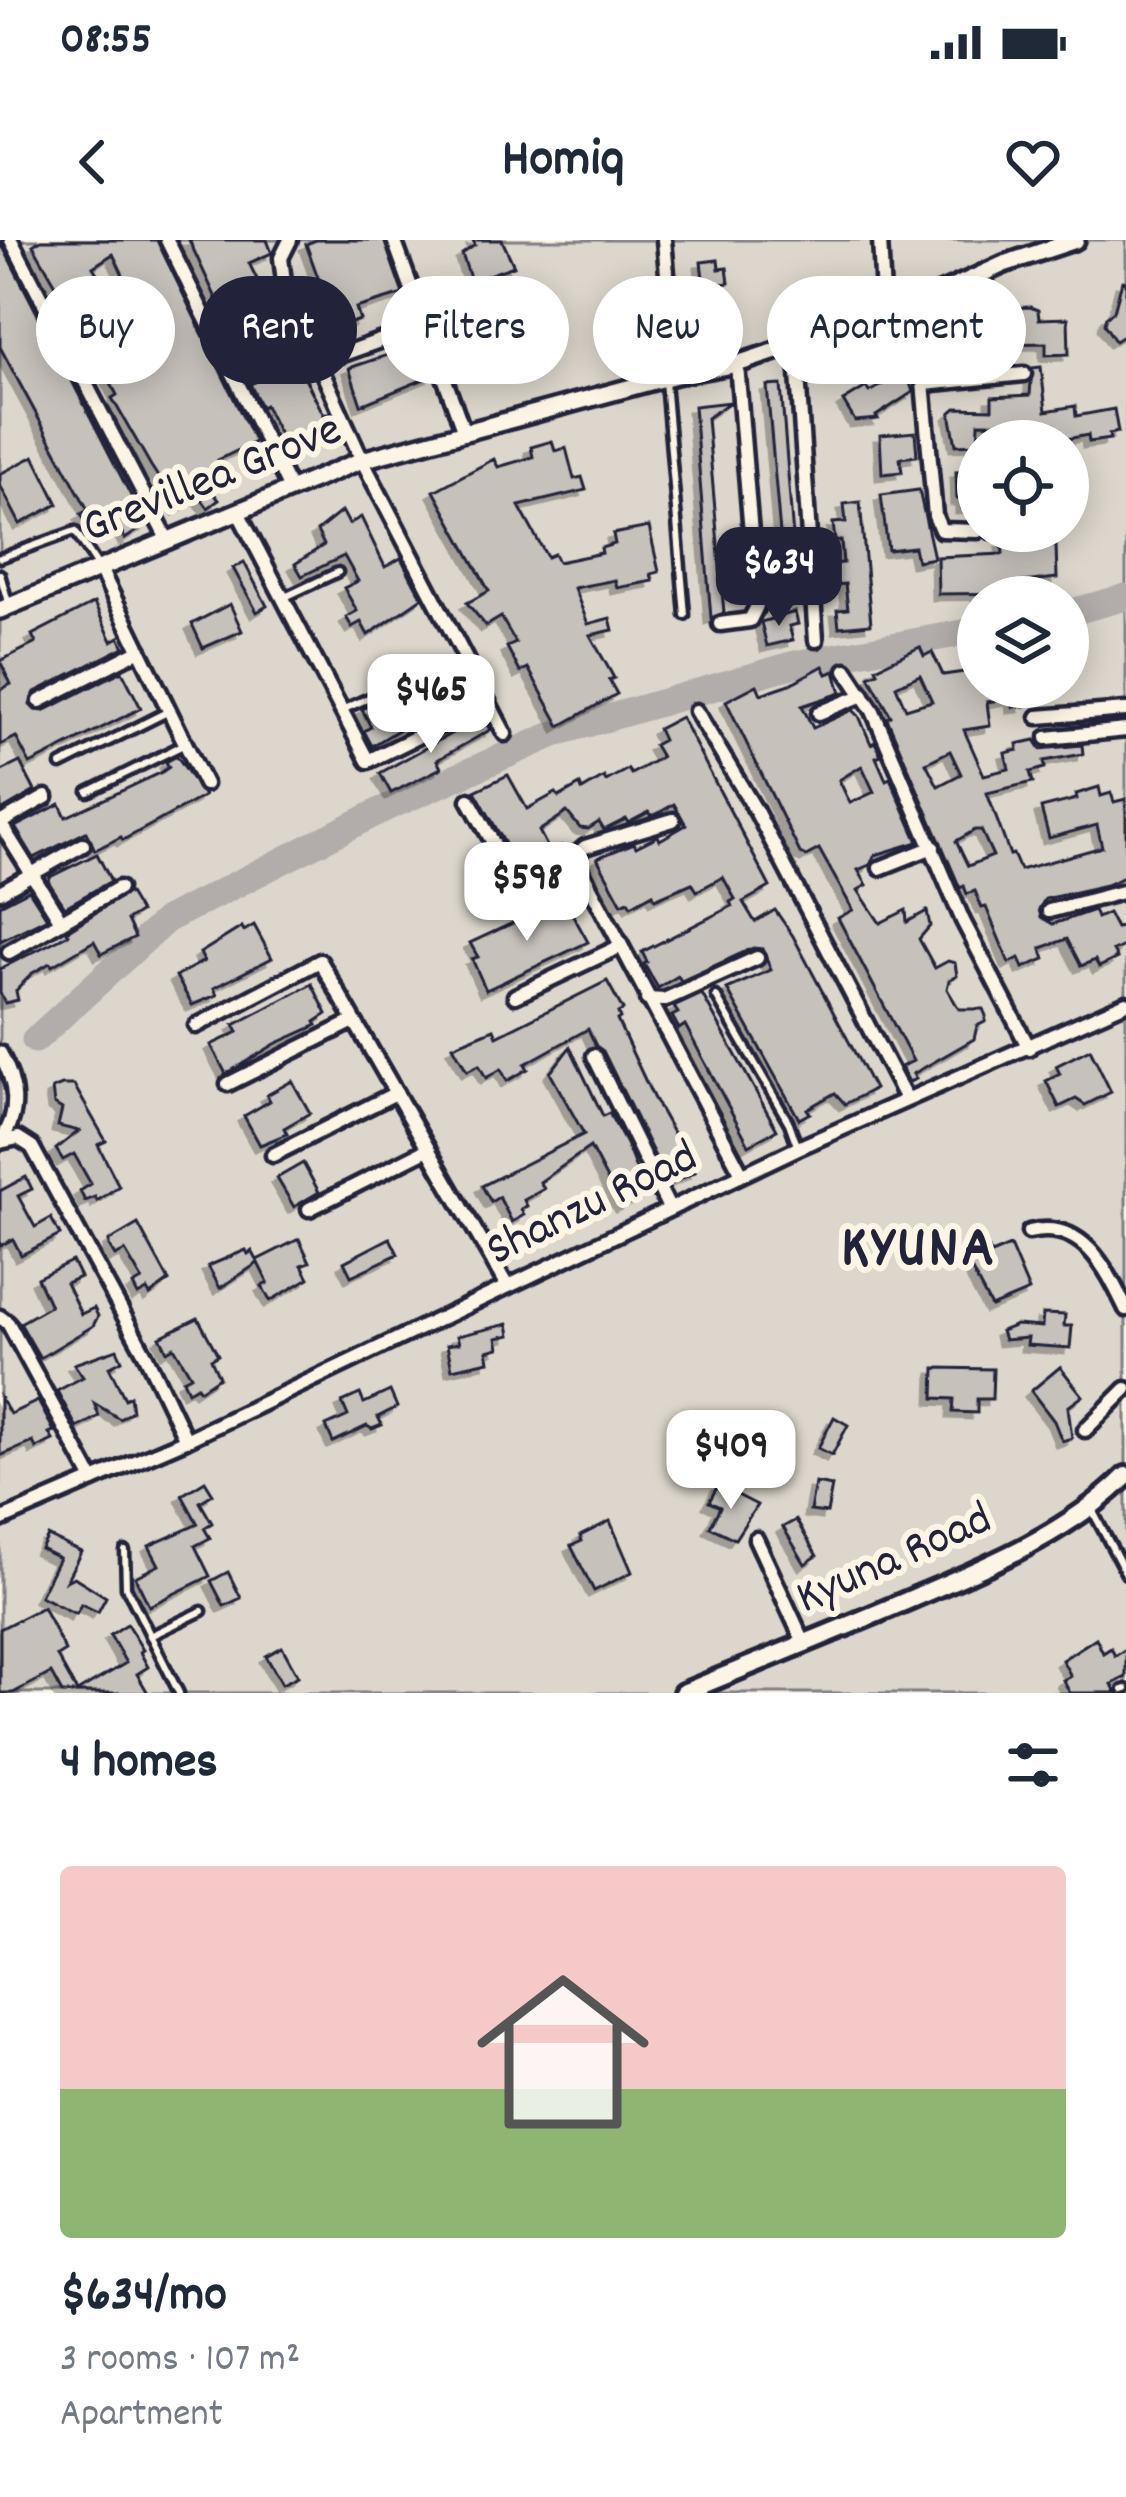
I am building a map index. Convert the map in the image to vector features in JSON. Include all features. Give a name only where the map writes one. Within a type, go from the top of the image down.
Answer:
[{"type":"main road","name":"Kyuna Road","points":[[683,1693],[718,1686],[1004,1557],[1090,1505],[1126,1476]]},
{"type":"street","points":[[11,240],[167,539]]},
{"type":"street","points":[[167,240],[290,490]]},
{"type":"street","points":[[282,276],[281,258],[290,240]]},
{"type":"street","points":[[394,240],[464,432]]},
{"type":"street","points":[[664,240],[666,276]]},
{"type":"street","points":[[880,240],[882,276]]},
{"type":"street","name":"Grevillea Grove","points":[[978,276],[1076,240]]},
{"type":"street","points":[[328,384],[362,460],[505,734]]},
{"type":"street","name":"Grevillea Grove","points":[[5,608],[362,460],[641,384]]},
{"type":"street","points":[[720,624],[750,620],[758,606],[739,384]]},
{"type":"street","points":[[799,384],[816,640]]},
{"type":"street","points":[[923,384],[938,526],[957,530]]},
{"type":"street","points":[[238,512],[370,762],[488,702]]},
{"type":"street","points":[[100,569],[205,784]]},
{"type":"street","points":[[40,701],[140,650]]},
{"type":"street","points":[[846,670],[863,694],[963,921],[1029,1048]]},
{"type":"street","points":[[819,713],[863,694]]},
{"type":"street","points":[[1038,717],[1126,710]]},
{"type":"street","points":[[696,711],[756,811],[906,1100]]},
{"type":"street","points":[[1047,738],[1126,730]]},
{"type":"street","points":[[46,796],[0,823],[61,921]]},
{"type":"street","points":[[469,800],[519,889],[544,886],[580,869]]},
{"type":"street","points":[[674,820],[585,847],[577,854],[619,947],[742,1174]]},
{"type":"street","points":[[0,892],[83,845]]},
{"type":"street","points":[[880,868],[933,847]]},
{"type":"street","points":[[9,952],[119,887]]},
{"type":"street","points":[[1049,911],[1126,891]]},
{"type":"street","points":[[515,996],[619,947]]},
{"type":"street","points":[[647,999],[664,1000],[757,958]]},
{"type":"street","points":[[196,1026],[320,961],[507,1286]]},
{"type":"street","name":"Shanzu Road","points":[[0,1520],[186,1440],[798,1148],[1126,1003]]},
{"type":"street","points":[[228,1084],[354,1021]]},
{"type":"street","points":[[0,1053],[16,1110],[0,1142]]},
{"type":"street","points":[[594,1056],[669,1208]]},
{"type":"street","points":[[273,1155],[396,1093]]},
{"type":"street","points":[[0,1142],[18,1138],[32,1148],[186,1440]]},
{"type":"street","points":[[308,1210],[428,1149]]},
{"type":"street","points":[[1029,1232],[1048,1227],[1077,1237],[1101,1262],[1126,1309]]},
{"type":"street","points":[[0,1317],[8,1323],[93,1480]]},
{"type":"street","points":[[1084,1430],[1126,1389]]},
{"type":"street","points":[[756,1539],[806,1645]]},
{"type":"lane","points":[[671,384],[685,615]]},
{"type":"lane","points":[[0,558],[75,530],[100,569]]},
{"type":"lane","points":[[283,598],[338,572]]},
{"type":"lane","points":[[0,574],[5,608]]},
{"type":"lane","points":[[342,710],[434,669]]},
{"type":"lane","points":[[61,765],[169,711]]},
{"type":"lane","points":[[88,792],[185,744]]},
{"type":"lane","points":[[716,996],[789,1123],[798,1148]]},
{"type":"lane","points":[[1090,1505],[1126,1574]]},
{"type":"lane","points":[[125,1551],[126,1587],[179,1693]]},
{"type":"lane","points":[[150,1636],[202,1611]]},
{"type":"shaded area","points":[[0,240],[1126,240],[1126,1693],[0,1693]]},
{"type":"building","points":[[41,240],[157,240],[174,276],[124,276],[113,254],[93,267],[99,276],[51,276],[33,245]]},
{"type":"building","points":[[189,240],[267,240],[272,253],[249,263],[255,276],[206,276]]},
{"type":"building","points":[[384,240],[397,276],[381,276],[381,301],[357,308],[357,276],[317,276],[306,244]]},
{"type":"building","points":[[473,240],[502,240],[514,266],[469,276],[462,254],[475,245]]},
{"type":"building","points":[[0,241],[36,311],[36,384],[74,384],[146,525],[125,539],[114,516],[90,529],[81,514],[88,510],[0,347]]},
{"type":"building","points":[[718,260],[719,269],[727,268],[728,276],[703,276],[701,262]]},
{"type":"building","points":[[175,277],[199,327],[199,384],[227,384],[255,442],[218,460],[226,479],[208,486],[219,500],[208,508],[200,497],[179,509],[112,398],[117,395],[111,384],[175,384]]},
{"type":"building","points":[[1122,281],[1126,282],[1126,334],[1115,341],[1104,324],[1114,311]]},
{"type":"building","points":[[1026,307],[1038,310],[1039,319],[1068,318],[1069,354],[1046,355],[1046,343],[1026,343]]},
{"type":"building","points":[[381,357],[381,384],[412,384],[361,405],[354,384],[357,365]]},
{"type":"building","points":[[1041,367],[1046,411],[1075,406],[1076,416],[1114,409],[1118,432],[1109,434],[1110,439],[1089,442],[1089,420],[957,420],[956,445],[950,413],[956,408],[992,409],[992,397],[1030,395],[1032,368]]},
{"type":"building","points":[[250,384],[309,384],[338,433],[289,454],[265,405],[261,407]]},
{"type":"building","points":[[883,384],[910,384],[913,392],[878,419],[855,421],[843,401],[866,387],[869,392]]},
{"type":"building","points":[[781,385],[798,601],[786,602],[767,386]]},
{"type":"building","points":[[730,402],[707,418],[724,613],[711,618],[694,406]]},
{"type":"building","points":[[915,432],[917,456],[900,458],[902,472],[882,474],[880,435]]},
{"type":"building","points":[[552,441],[555,451],[566,448],[574,479],[582,477],[586,490],[519,506],[547,557],[554,554],[558,562],[602,553],[601,548],[615,544],[613,534],[649,527],[659,572],[651,574],[653,581],[617,588],[615,580],[574,588],[588,624],[610,618],[613,630],[590,635],[614,678],[609,680],[617,694],[560,726],[528,668],[520,672],[507,647],[516,643],[501,617],[486,626],[467,603],[489,591],[434,491],[494,459],[498,467],[533,457],[531,447]]},
{"type":"building","points":[[34,456],[58,504],[20,524],[0,485],[0,474]]},
{"type":"building","points":[[919,490],[934,558],[917,561],[914,547],[888,550],[881,495]]},
{"type":"building","points":[[860,502],[871,624],[839,627],[837,610],[848,609],[845,584],[835,585],[833,564],[843,563],[833,523],[846,522],[844,504]]},
{"type":"building","points":[[342,511],[349,524],[361,517],[385,567],[401,558],[422,598],[368,635],[361,622],[352,627],[346,617],[357,611],[344,588],[358,581],[344,556],[302,576],[295,564],[324,545],[317,531]]},
{"type":"building","points":[[1056,552],[1057,576],[957,576],[957,594],[938,594],[937,557]]},
{"type":"building","points":[[244,562],[267,606],[257,612],[233,568]]},
{"type":"building","points":[[94,603],[112,641],[119,637],[124,647],[35,692],[30,705],[44,711],[122,671],[141,708],[30,764],[16,737],[0,745],[0,690],[11,684],[0,661],[36,643],[32,635]]},
{"type":"building","points":[[230,604],[242,631],[203,648],[192,624]]},
{"type":"building","points":[[795,612],[798,624],[789,626],[793,640],[767,646],[761,622]]},
{"type":"building","points":[[920,647],[924,656],[932,652],[943,675],[957,673],[957,708],[988,708],[990,726],[964,730],[984,775],[1009,769],[1005,753],[1018,750],[1017,744],[1035,740],[1041,749],[1082,745],[1083,754],[1044,761],[1045,768],[1030,772],[1033,782],[987,793],[1020,870],[1102,847],[1097,825],[1049,838],[1041,808],[1077,799],[1076,794],[1099,787],[1101,796],[1111,793],[1114,802],[1126,799],[1126,876],[1045,899],[1039,909],[1041,917],[1053,924],[1094,910],[1097,918],[1108,913],[1116,928],[1122,927],[1126,934],[1124,946],[1113,951],[1117,958],[1099,967],[1095,960],[1081,966],[1067,939],[1041,948],[1045,959],[1023,968],[1019,958],[1009,963],[986,907],[982,908],[975,891],[967,894],[964,886],[960,888],[889,723],[891,716],[869,676],[878,672],[876,668]],"holes":[[[920,675],[932,701],[906,709],[896,686]],[[950,751],[961,774],[938,786],[926,763]],[[981,830],[993,856],[968,866],[956,841]]]},
{"type":"building","points":[[823,666],[827,674],[835,671],[841,693],[802,706],[813,728],[853,710],[859,716],[918,842],[875,855],[870,865],[858,870],[867,885],[858,890],[880,923],[906,910],[907,922],[927,911],[930,926],[919,939],[935,968],[948,961],[955,963],[957,976],[949,980],[947,989],[959,1009],[983,1009],[986,1016],[974,1039],[913,1074],[916,1079],[909,1082],[901,1067],[913,1061],[838,918],[853,910],[819,849],[806,856],[800,853],[726,701],[757,685],[761,694]],"holes":[[[862,766],[874,792],[850,803],[839,780]]]},
{"type":"building","points":[[404,690],[418,718],[372,746],[364,731],[371,727],[362,709]]},
{"type":"building","points":[[483,716],[490,730],[437,760],[441,768],[391,793],[380,773]]},
{"type":"building","points":[[681,717],[770,887],[743,902],[755,922],[775,910],[874,1089],[845,1104],[835,1093],[799,1119],[727,989],[771,970],[762,949],[753,948],[681,981],[678,976],[658,988],[644,964],[642,952],[732,906],[735,899],[723,877],[697,891],[692,883],[655,899],[653,894],[631,906],[628,901],[622,904],[597,858],[658,836],[660,840],[686,825],[674,804],[604,830],[599,822],[580,828],[567,812],[539,831],[550,852],[561,846],[567,863],[525,879],[475,791],[508,775],[527,809],[556,793],[559,797],[580,785],[582,790],[628,769],[631,774],[661,757],[654,745],[663,740],[658,729]]},
{"type":"building","points":[[177,756],[204,796],[123,840],[95,850],[86,832],[34,858],[15,827],[60,804],[66,817],[162,772],[169,767],[166,762]]},
{"type":"building","points":[[20,762],[35,791],[1,811],[0,772]]},
{"type":"building","points":[[97,854],[111,881],[65,907],[50,877]]},
{"type":"building","points":[[29,890],[47,918],[0,941],[0,905]]},
{"type":"building","points":[[128,892],[140,912],[127,920],[135,937],[101,954],[94,941],[50,963],[16,991],[18,1000],[5,1003],[0,969],[69,934],[67,931]]},
{"type":"building","points":[[564,899],[588,942],[486,990],[470,943]]},
{"type":"building","points":[[254,925],[272,958],[214,988],[217,995],[192,1005],[176,976],[204,961],[200,953],[242,927],[244,931]]},
{"type":"building","points":[[607,981],[623,1010],[617,1020],[695,1172],[669,1185],[588,1029],[525,1064],[528,1069],[507,1081],[501,1069],[486,1078],[479,1065],[467,1071],[453,1046],[494,1029],[497,1036]]},
{"type":"building","points":[[312,984],[327,1014],[317,1025],[226,1074],[211,1045],[238,1032],[234,1025]]},
{"type":"building","points":[[702,994],[777,1130],[749,1145],[685,1025],[679,1029],[672,1016],[678,1013],[674,1007]]},
{"type":"building","points":[[570,1047],[603,1116],[609,1113],[626,1144],[646,1194],[621,1206],[590,1147],[540,1182],[544,1189],[524,1200],[524,1215],[512,1222],[499,1197],[491,1202],[482,1186],[584,1134],[550,1073]]},
{"type":"building","points":[[1090,1049],[1111,1092],[1085,1105],[1076,1099],[1059,1107],[1046,1081],[1060,1074],[1056,1066]]},
{"type":"building","points":[[292,1081],[310,1113],[284,1128],[287,1134],[260,1145],[244,1116]]},
{"type":"building","points":[[74,1085],[106,1141],[98,1145],[119,1186],[97,1201],[95,1197],[85,1201],[80,1191],[91,1184],[74,1154],[63,1160],[56,1149],[79,1131],[58,1126],[62,1109],[54,1104],[52,1089]]},
{"type":"building","points":[[303,1163],[319,1192],[294,1207],[277,1178]]},
{"type":"building","points":[[26,1177],[32,1189],[18,1196],[35,1227],[51,1218],[60,1235],[21,1255],[13,1239],[0,1246],[0,1191]]},
{"type":"building","points":[[138,1224],[169,1281],[150,1295],[147,1290],[138,1295],[133,1285],[142,1280],[125,1251],[115,1256],[109,1246],[109,1241]]},
{"type":"building","points":[[390,1238],[398,1254],[351,1276],[344,1262]]},
{"type":"building","points":[[299,1239],[310,1262],[302,1265],[309,1278],[270,1301],[258,1263],[220,1288],[208,1266],[246,1250],[257,1260]]},
{"type":"building","points":[[985,1242],[991,1254],[1010,1246],[1029,1291],[991,1307],[970,1267],[968,1250]]},
{"type":"building","points":[[72,1261],[80,1277],[66,1283],[81,1314],[94,1308],[98,1316],[93,1326],[40,1358],[20,1323],[50,1306],[37,1278]]},
{"type":"building","points":[[1043,1314],[1065,1315],[1064,1326],[1072,1326],[1070,1348],[1027,1345],[1028,1338],[1004,1340],[1001,1331],[1016,1325],[1042,1327]]},
{"type":"building","points":[[198,1318],[218,1355],[211,1359],[219,1377],[200,1390],[197,1386],[188,1391],[183,1380],[191,1376],[174,1347],[167,1351],[160,1337]]},
{"type":"building","points":[[508,1324],[510,1335],[497,1338],[499,1348],[487,1351],[489,1361],[452,1369],[447,1345],[459,1343],[457,1336]]},
{"type":"building","points":[[117,1349],[122,1360],[109,1367],[125,1399],[130,1396],[132,1411],[120,1419],[94,1403],[99,1416],[77,1428],[57,1391],[83,1377],[74,1364]]},
{"type":"building","points":[[1060,1367],[1083,1396],[1068,1407],[1072,1438],[1062,1441],[1054,1421],[1031,1391]]},
{"type":"building","points":[[935,1368],[993,1369],[992,1399],[977,1399],[977,1413],[953,1412],[954,1399],[934,1398]]},
{"type":"building","points":[[390,1391],[397,1407],[378,1417],[382,1425],[367,1426],[333,1442],[326,1426],[348,1416],[342,1402],[360,1394],[364,1403]]},
{"type":"building","points":[[0,1397],[10,1414],[38,1401],[54,1431],[49,1433],[53,1440],[36,1448],[33,1442],[0,1456]]},
{"type":"building","points":[[834,1417],[848,1425],[832,1455],[818,1448]]},
{"type":"building","points":[[205,1481],[213,1494],[200,1502],[212,1523],[204,1528],[210,1538],[195,1546],[210,1576],[149,1606],[135,1577],[159,1565],[149,1546],[198,1524],[182,1495]]},
{"type":"building","points":[[815,1483],[832,1486],[827,1513],[810,1511]]},
{"type":"building","points":[[718,1485],[757,1505],[735,1539],[710,1527],[720,1507],[709,1502]]},
{"type":"building","points":[[796,1520],[817,1556],[805,1564],[783,1527]]},
{"type":"building","points":[[610,1521],[632,1572],[594,1591],[571,1546]]},
{"type":"building","points":[[48,1536],[81,1552],[66,1581],[74,1577],[106,1597],[98,1612],[81,1604],[76,1614],[40,1596],[59,1558],[41,1549]]},
{"type":"building","points":[[228,1572],[241,1598],[224,1606],[211,1581]]},
{"type":"building","points":[[43,1607],[65,1651],[57,1656],[77,1692],[126,1663],[110,1635],[127,1624],[143,1650],[148,1667],[137,1674],[148,1693],[62,1693],[51,1673],[13,1693],[0,1693],[0,1629]]},
{"type":"building","points":[[1096,1638],[1103,1653],[1111,1648],[1115,1656],[1126,1649],[1126,1677],[1112,1684],[1116,1693],[1070,1693],[1063,1680],[1071,1676],[1062,1660]]},
{"type":"building","points":[[282,1647],[298,1676],[282,1684],[266,1656]]},
{"type":"waterway","points":[[1089,607],[1126,597]]},
{"type":"waterway","points":[[35,1040],[166,920],[384,809],[559,732],[795,664],[957,634]]},
{"type":"district","name":"KYUNA","points":[[919,1252]]}]
